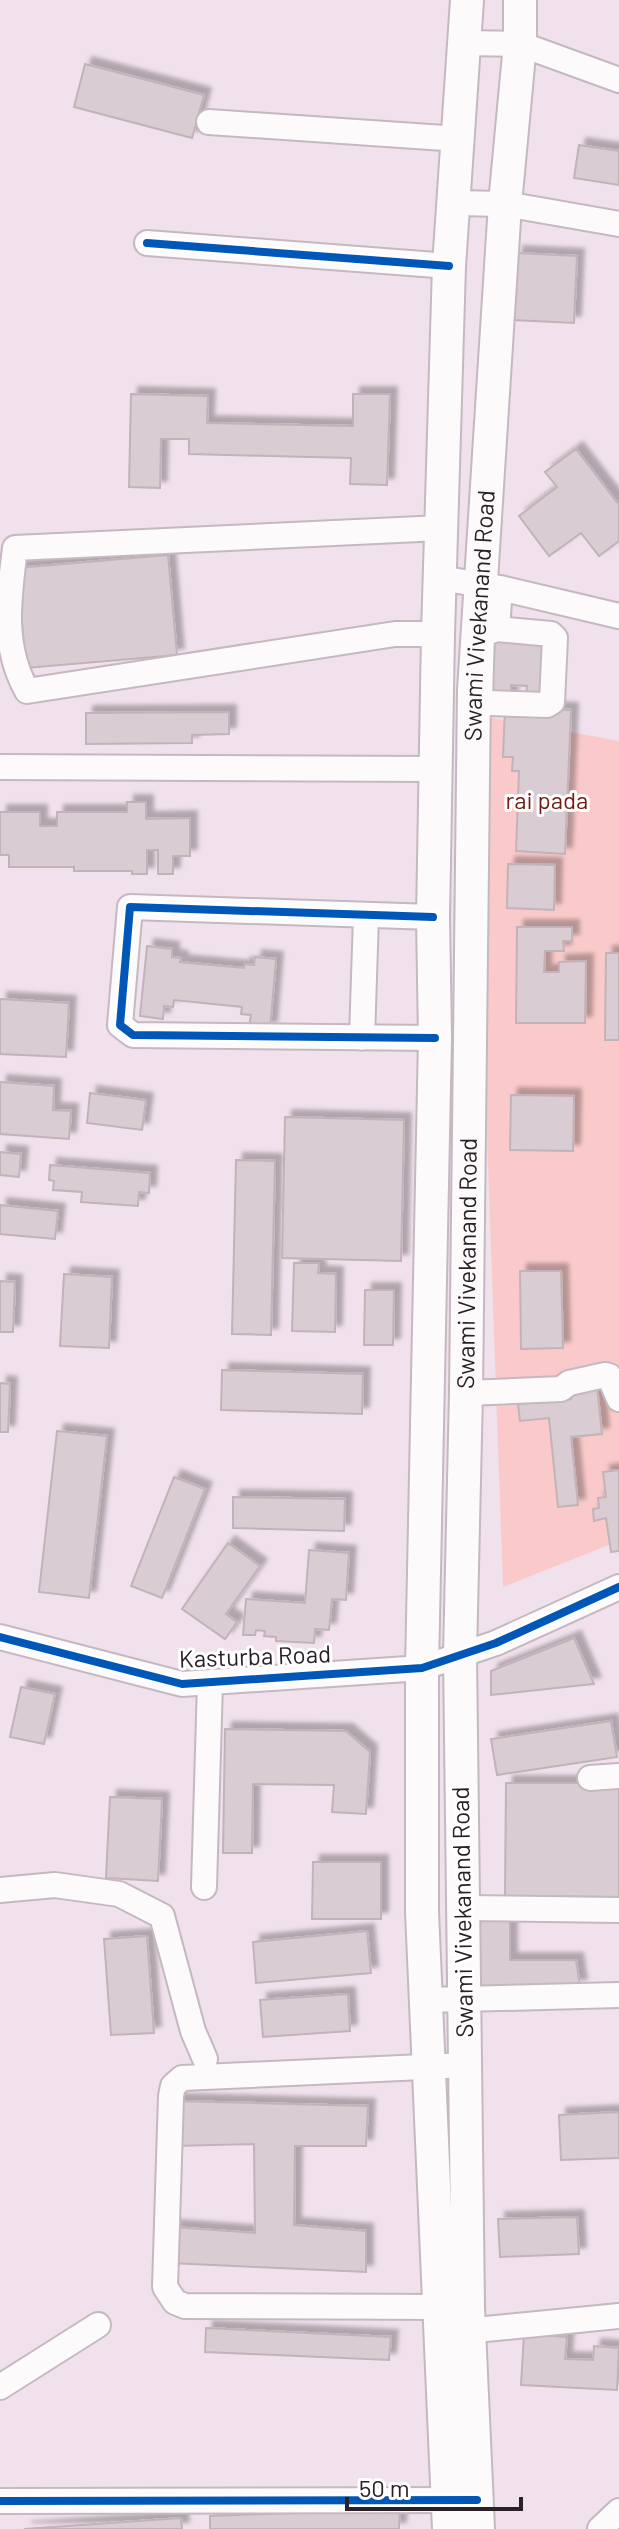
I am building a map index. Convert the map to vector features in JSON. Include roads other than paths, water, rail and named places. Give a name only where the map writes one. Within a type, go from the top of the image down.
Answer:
[{"type":"main road","name":"Swami Vivekanand Road","points":[[463,2515],[454,2320],[429,2067],[422,1912],[422,1668],[435,1038],[433,917],[438,634],[449,266],[467,0]]},
{"type":"main road","name":"Swami Vivekanand Road","points":[[454,2320],[466,2065],[460,1655],[477,690],[489,586],[505,204],[520,44],[520,0]]},
{"type":"street","points":[[463,43],[520,44],[619,80]]},
{"type":"street","points":[[209,122],[459,139]]},
{"type":"street","points":[[455,203],[505,204],[619,224]]},
{"type":"street","points":[[147,243],[449,266]]},
{"type":"street","points":[[438,634],[395,634],[27,691],[16,671],[7,614],[15,548],[441,528]]},
{"type":"street","points":[[440,578],[619,616]]},
{"type":"street","points":[[489,586],[497,629]]},
{"type":"street","points":[[497,629],[551,634],[555,638],[552,702],[547,705],[480,701],[477,690],[482,634],[497,629]]},
{"type":"street","points":[[0,767],[435,769]]},
{"type":"street","points":[[433,917],[130,907],[120,1025],[133,1035],[435,1038]]},
{"type":"street","points":[[362,1038],[366,916]]},
{"type":"street","points":[[466,1393],[561,1389],[569,1383],[605,1375],[609,1376],[619,1399]]},
{"type":"street","name":"Kasturba Road","points":[[0,1637],[182,1684],[422,1668],[496,1643],[619,1587]]},
{"type":"street","points":[[204,1887],[210,1683]]},
{"type":"street","points":[[590,1778],[619,1776]]},
{"type":"street","points":[[0,1890],[55,1885],[119,1894],[162,1916],[193,2031],[205,2059]]},
{"type":"street","points":[[463,1908],[618,1910]]},
{"type":"street","points":[[426,2000],[619,1995]]},
{"type":"street","points":[[466,2065],[182,2078],[177,2081],[171,2096],[165,2287],[175,2302],[185,2306],[454,2320],[619,2316]]},
{"type":"street","points":[[0,2387],[98,2325]]},
{"type":"street","points":[[0,2501],[463,2515]]},
{"type":"street","points":[[600,2529],[619,2511]]},
{"type":"park label","name":"rai pada","points":[[547,801]]}]
